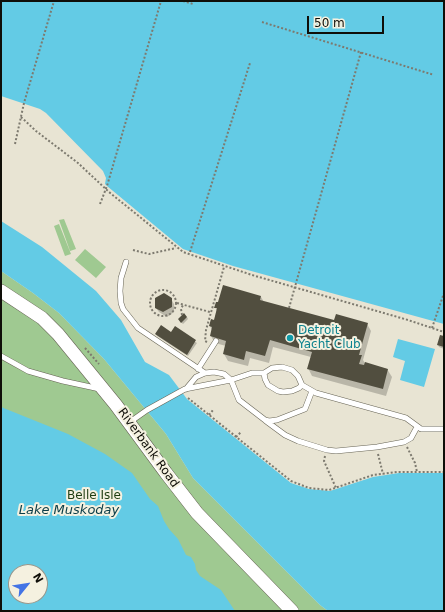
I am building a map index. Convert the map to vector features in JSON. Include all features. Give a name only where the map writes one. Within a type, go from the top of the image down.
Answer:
[{"type":"street","name":"Riverbank Road","points":[[1,291],[42,318],[58,334],[129,422],[197,513],[292,611]]},
{"type":"lane","points":[[126,262],[121,278],[120,291],[123,309],[138,328],[205,373]]},
{"type":"lane","points":[[198,369],[215,343]]},
{"type":"lane","points":[[1,356],[28,371],[63,381],[104,390]]},
{"type":"lane","points":[[129,422],[146,410],[185,389],[231,380],[252,373],[264,373],[277,366],[286,367],[295,372],[302,385],[312,391],[406,418],[420,429],[444,429]]},
{"type":"lane","points":[[185,389],[196,377],[205,373],[214,372],[224,374],[231,380],[239,400],[265,420],[298,441],[327,450],[336,451],[377,447],[401,442],[411,438],[417,427]]},
{"type":"lane","points":[[264,373],[264,379],[268,385],[278,391],[292,391],[302,385]]},
{"type":"lane","points":[[265,420],[273,421],[302,410],[307,406],[312,391]]},
{"type":"path","points":[[15,144],[21,116],[54,1]]},
{"type":"path","points":[[100,204],[106,189],[161,1]]},
{"type":"path","points":[[183,1],[193,4]]},
{"type":"path","points":[[262,22],[434,75]]},
{"type":"path","points":[[289,308],[361,52]]},
{"type":"path","points":[[190,252],[250,63]]},
{"type":"path","points":[[21,116],[36,131],[78,163],[106,189],[183,252],[294,288],[408,320],[444,332]]},
{"type":"path","points":[[133,250],[149,254],[177,248]]},
{"type":"path","points":[[215,343],[205,341],[206,330],[224,266]]},
{"type":"path","points":[[164,290],[175,296],[176,303],[175,309],[172,313],[164,316],[156,314],[150,303],[156,292],[164,290]]},
{"type":"path","points":[[432,328],[444,292]]},
{"type":"path","points":[[176,303],[210,312]]},
{"type":"path","points":[[182,315],[181,309],[183,305]]},
{"type":"path","points":[[188,398],[291,481],[309,488],[329,490],[373,476],[397,472],[444,472]]},
{"type":"path","points":[[209,415],[213,410]]},
{"type":"path","points":[[236,437],[240,432]]},
{"type":"path","points":[[401,442],[415,463],[417,472]]},
{"type":"path","points":[[377,447],[378,459],[383,474]]},
{"type":"path","points":[[327,450],[324,462],[336,488]]},
{"type":"green space","points":[[64,219],[76,249],[70,251],[59,220]]},
{"type":"green space","points":[[59,224],[71,254],[65,256],[54,226]]},
{"type":"green space","points":[[85,249],[106,267],[96,278],[75,260]]},
{"type":"green space","name":"Belle Isle","points":[[1,271],[59,313],[104,359],[166,434],[193,478],[320,605],[328,611],[1,611]]},
{"type":"water","points":[[1,1],[444,1],[444,324],[233,266],[183,249],[107,186],[105,184],[106,178],[103,171],[46,113],[40,109],[1,96]]},
{"type":"water","points":[[1,221],[42,247],[96,291],[121,320],[145,362],[169,375],[187,399],[291,483],[309,489],[330,491],[373,477],[399,473],[444,473],[444,611],[328,611],[320,605],[193,478],[166,434],[104,359],[59,313],[1,271]]},
{"type":"water","points":[[398,339],[435,349],[424,387],[400,380],[405,361],[393,357]]},
{"type":"water","name":"Lake Muskoday","points":[[1,407],[68,434],[105,454],[132,473],[150,499],[158,506],[164,521],[178,539],[186,555],[191,557],[200,576],[221,590],[235,611],[1,610]]},
{"type":"building","name":"Detroit Yacht Club","points":[[223,285],[261,296],[260,300],[334,320],[336,314],[368,323],[359,355],[362,355],[359,364],[364,365],[365,362],[388,369],[383,389],[307,369],[312,352],[270,340],[265,356],[246,351],[244,360],[223,354],[226,341],[210,336],[212,327],[209,326],[211,319],[214,320],[217,308],[214,308],[216,302],[218,302]]},
{"type":"building","points":[[164,293],[172,298],[172,307],[163,312],[155,308],[155,298]]},
{"type":"building","points":[[184,313],[187,317],[181,323],[178,319]]},
{"type":"building","points":[[161,325],[171,332],[175,326],[196,340],[187,355],[155,334]]},
{"type":"building","points":[[440,335],[444,336],[444,347],[437,345]]},
{"type":"place","name":"Detroit Yacht Club","points":[[290,338]]}]
